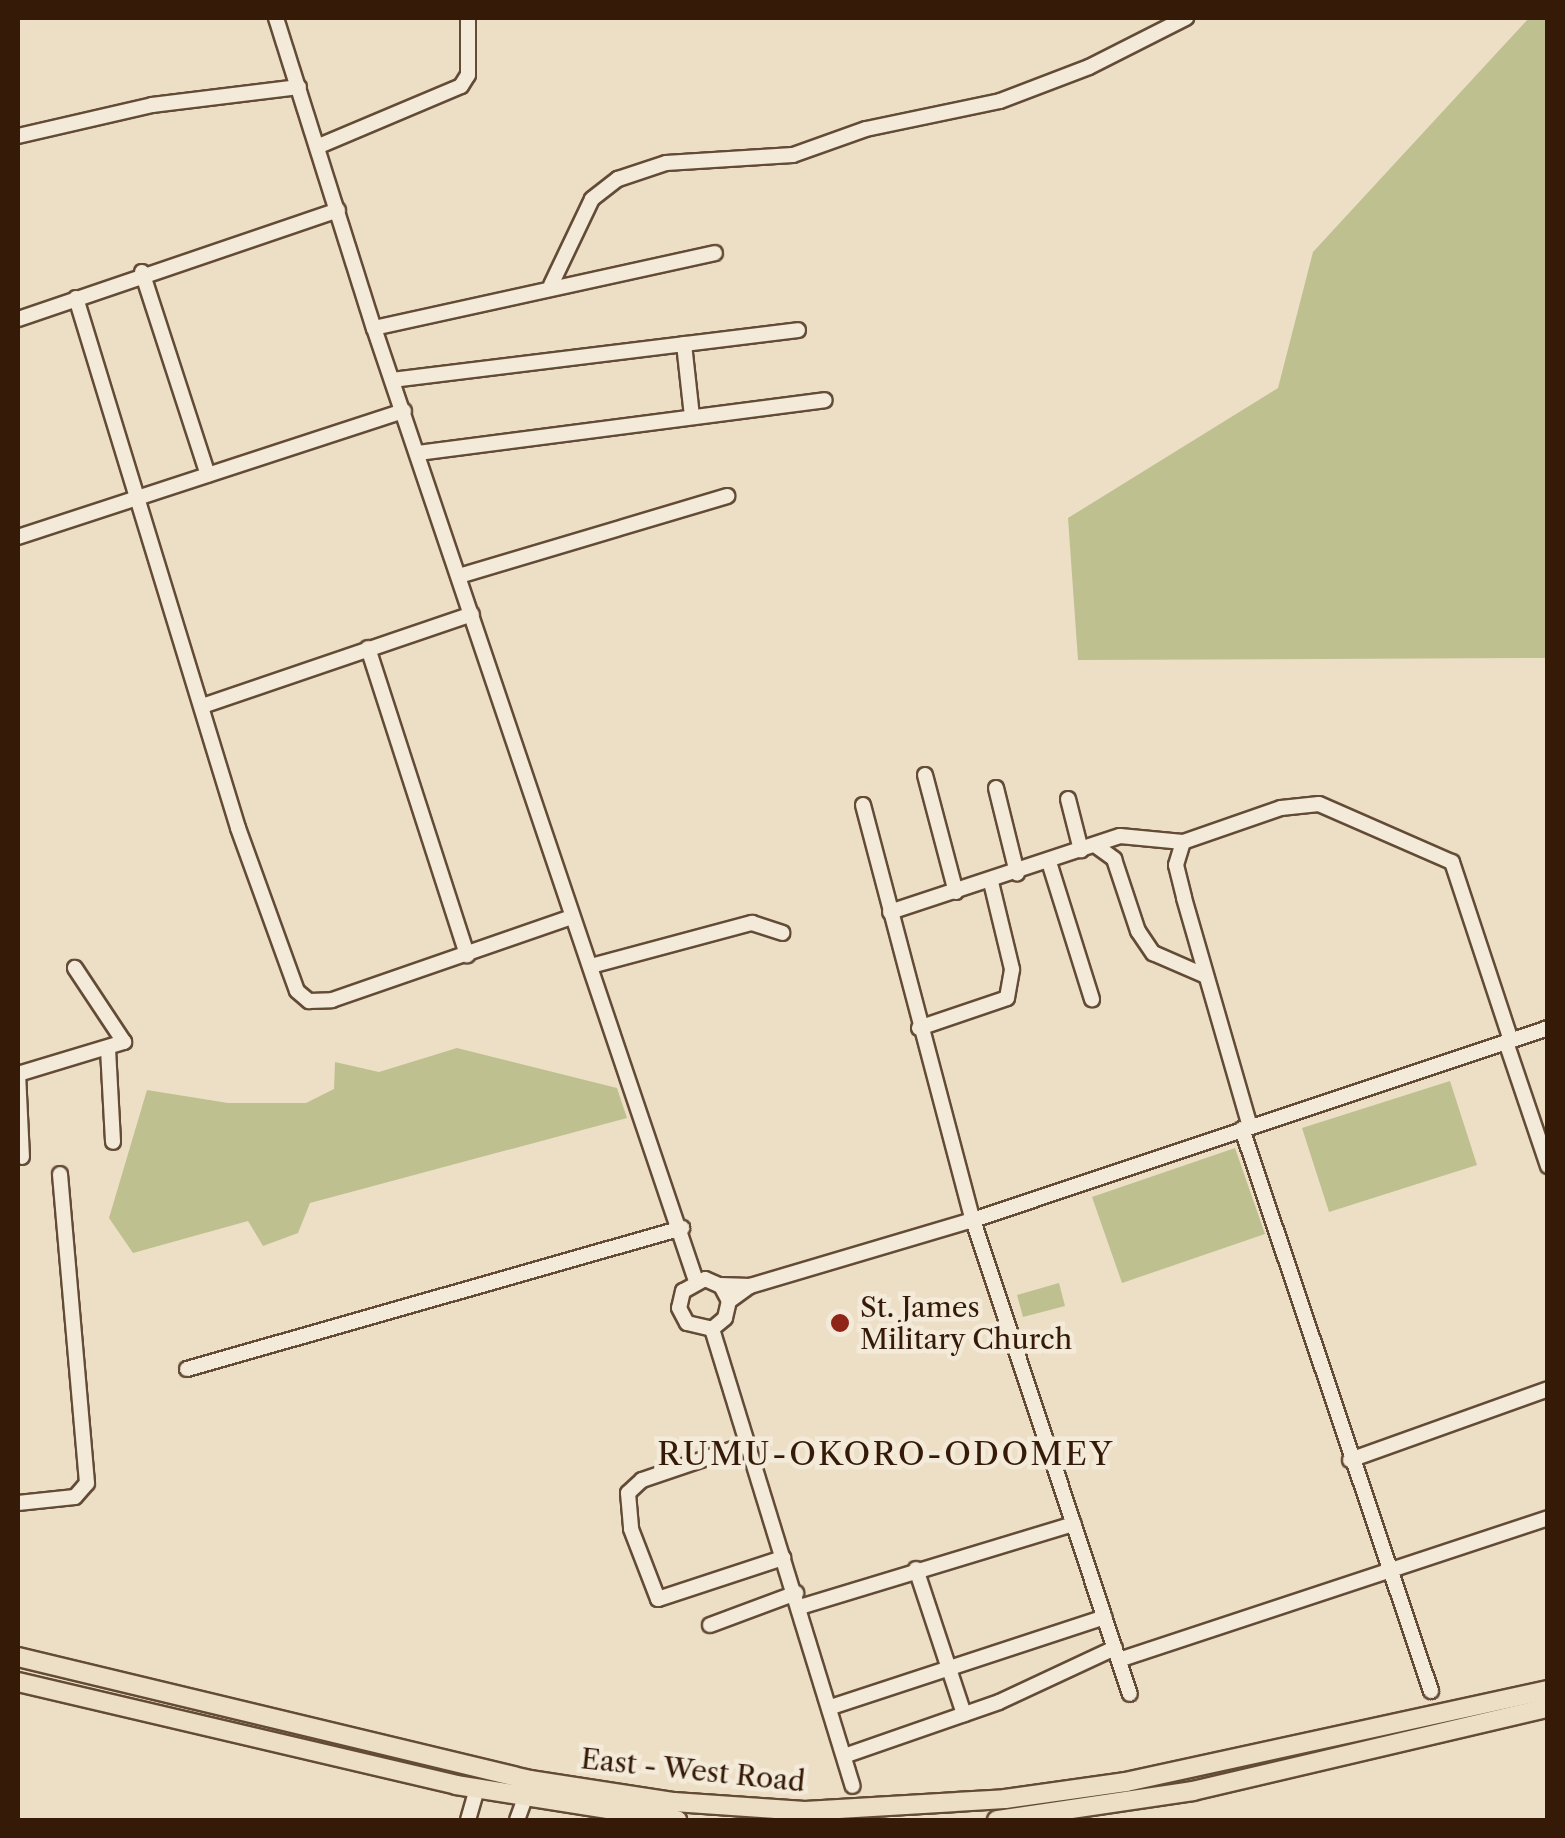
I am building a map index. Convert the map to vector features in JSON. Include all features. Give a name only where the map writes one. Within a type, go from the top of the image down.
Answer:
[{"type":"main road","name":"East - West Road","points":[[18,1657],[461,1766],[732,1807],[822,1810],[1005,1799],[1234,1771],[1548,1690]]},
{"type":"main road","name":"East - West Road","points":[[18,1682],[524,1798],[677,1820]]},
{"type":"main road","name":"East - West Road","points":[[997,1820],[1548,1708]]},
{"type":"street","points":[[276,18],[374,328],[572,917],[682,1228],[696,1281]]},
{"type":"street","points":[[319,146],[461,86],[468,75],[468,18]]},
{"type":"street","points":[[551,285],[592,199],[628,175],[666,164],[794,155],[854,132],[1000,101],[1090,67],[1186,18]]},
{"type":"street","points":[[18,136],[152,105],[299,87]]},
{"type":"street","points":[[18,319],[142,272],[338,210]]},
{"type":"street","points":[[374,328],[551,285],[715,253]]},
{"type":"street","points":[[142,272],[208,475]]},
{"type":"street","points":[[76,298],[202,706],[296,991],[309,1001],[332,1000],[572,917]]},
{"type":"street","points":[[392,380],[798,330]]},
{"type":"street","points":[[684,344],[692,416]]},
{"type":"street","points":[[418,453],[826,400]]},
{"type":"street","points":[[18,537],[404,411]]},
{"type":"street","points":[[459,576],[727,496]]},
{"type":"street","points":[[202,706],[472,614]]},
{"type":"street","points":[[368,648],[467,954]]},
{"type":"street","points":[[924,775],[956,892]]},
{"type":"street","points":[[996,788],[1017,873]]},
{"type":"street","points":[[1068,799],[1088,848],[1114,859],[1138,931],[1153,953],[1206,976]]},
{"type":"street","points":[[890,912],[991,882],[1120,836],[1183,842],[1305,802],[1447,858],[1548,1166]]},
{"type":"street","points":[[863,805],[973,1220],[1130,1694]]},
{"type":"street","points":[[1183,842],[1176,865],[1246,1128],[1386,1572],[1432,1691]]},
{"type":"street","points":[[1049,862],[1092,999]]},
{"type":"street","points":[[920,1028],[1008,998],[1012,969],[991,882]]},
{"type":"street","points":[[590,966],[752,922],[782,933]]},
{"type":"street","points":[[22,1157],[18,1074],[122,1044],[123,1036],[75,968]]},
{"type":"street","points":[[696,1281],[750,1286],[973,1220],[1548,1028]]},
{"type":"street","points":[[108,1049],[113,1142]]},
{"type":"street","points":[[18,1503],[74,1497],[88,1483],[60,1174]]},
{"type":"street","points":[[188,1369],[682,1228]]},
{"type":"street","points":[[696,1281],[679,1299],[682,1316],[694,1328],[712,1329],[725,1318],[729,1301],[750,1286]]},
{"type":"street","points":[[720,1285],[729,1301]]},
{"type":"street","points":[[712,1329],[745,1445],[831,1707],[852,1786]]},
{"type":"street","points":[[1350,1460],[1548,1389]]},
{"type":"street","points":[[745,1445],[642,1480],[628,1493],[631,1529],[658,1599],[783,1558]]},
{"type":"street","points":[[844,1756],[1117,1654],[1548,1518]]},
{"type":"street","points":[[710,1624],[1074,1524]]},
{"type":"street","points":[[916,1569],[964,1714]]},
{"type":"street","points":[[831,1707],[1105,1617]]},
{"type":"street","points":[[468,1820],[477,1788]]},
{"type":"street","points":[[518,1820],[524,1798]]},
{"type":"green space","points":[[1529,18],[1548,18],[1547,658],[1078,660],[1068,518],[1278,388],[1313,252]]},
{"type":"green space","points":[[457,1048],[617,1088],[627,1118],[310,1203],[298,1233],[263,1246],[248,1221],[133,1253],[109,1218],[147,1090],[228,1103],[306,1103],[334,1089],[335,1062],[379,1072]]},
{"type":"green space","points":[[1450,1081],[1477,1165],[1329,1212],[1302,1128]]},
{"type":"green space","points":[[1235,1148],[1265,1234],[1122,1283],[1092,1197]]},
{"type":"green space","points":[[1059,1283],[1065,1306],[1023,1317],[1017,1295]]},
{"type":"place","name":"St. James Military Church","points":[[840,1323]]},
{"type":"district","name":"RUMU-OKORO-ODOMEY","points":[[886,1454]]}]
